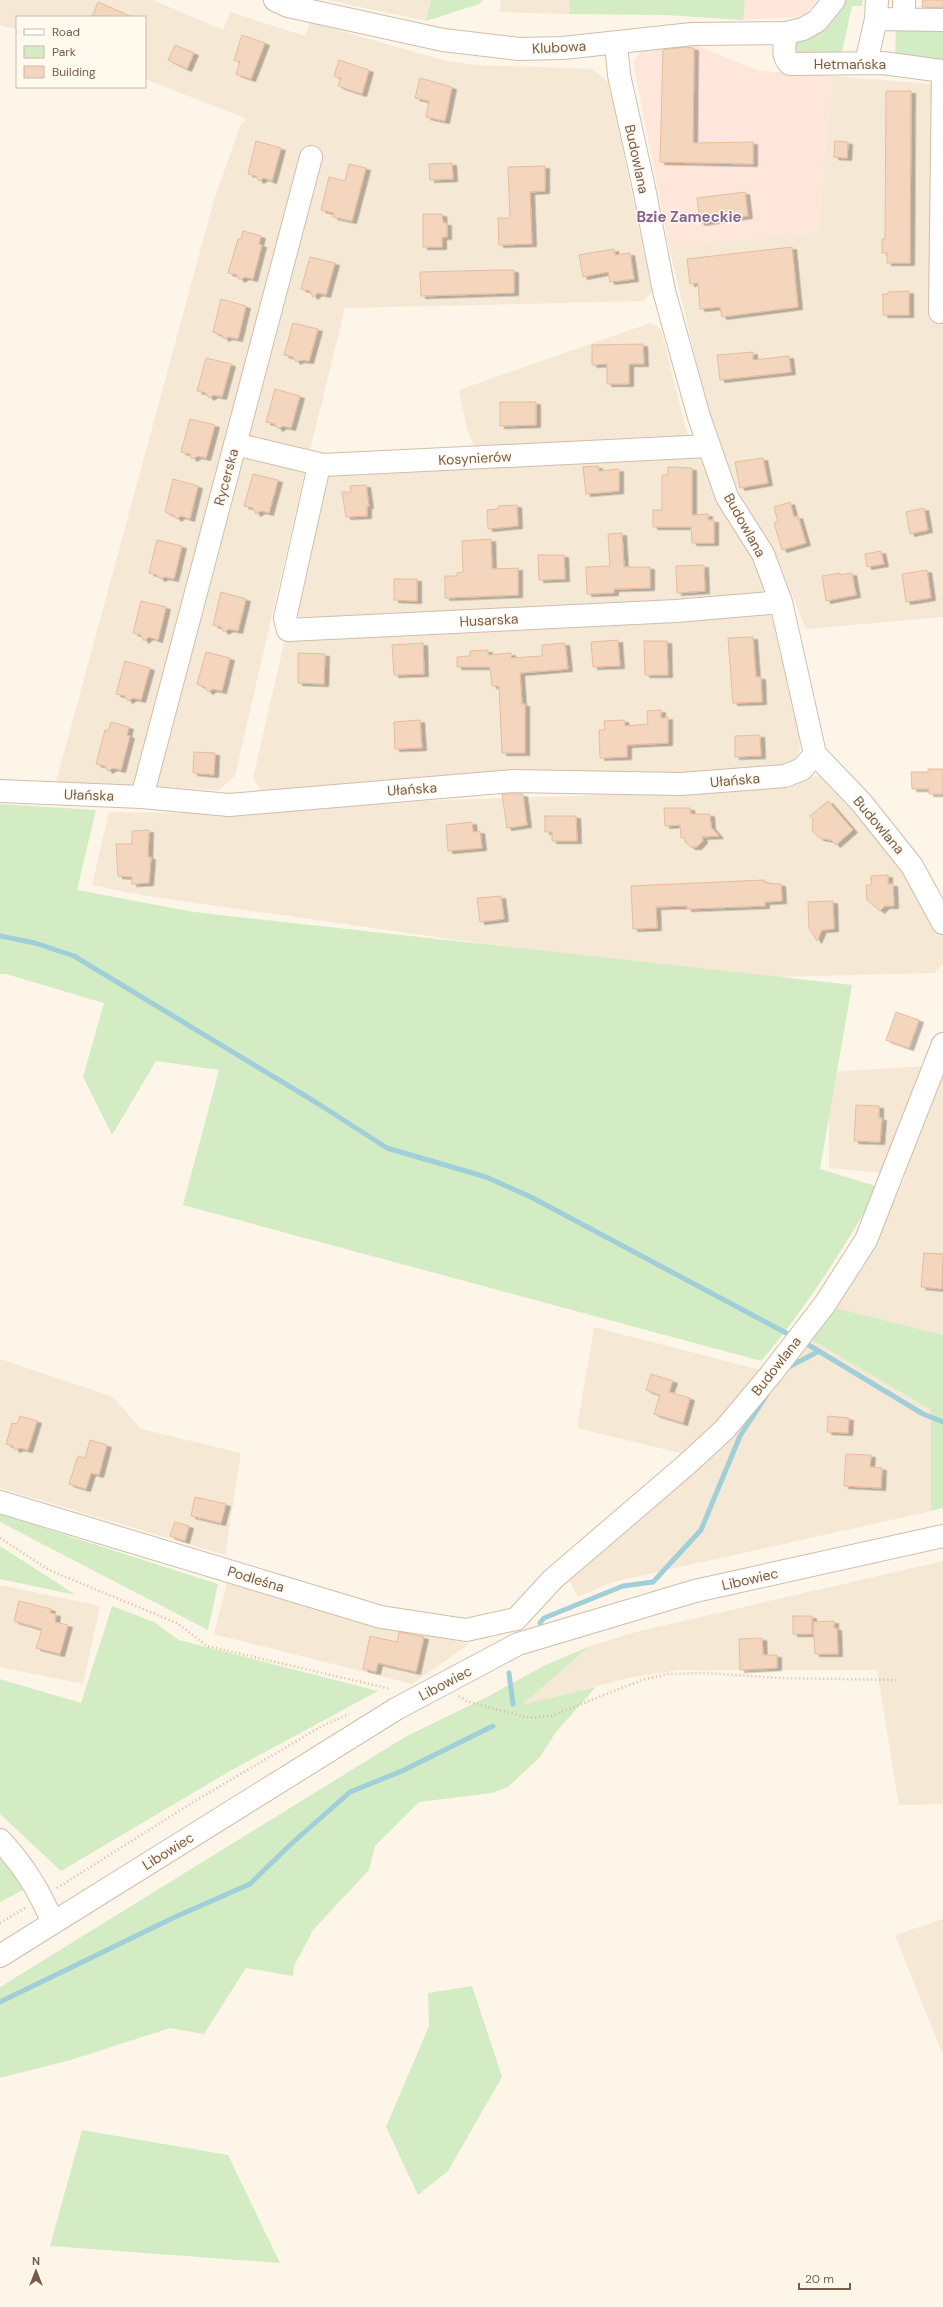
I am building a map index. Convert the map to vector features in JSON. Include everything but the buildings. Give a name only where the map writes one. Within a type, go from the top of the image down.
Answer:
[{"type":"street","name":"Klubowa","points":[[275,0],[288,6],[428,37],[487,47],[563,48],[685,34],[786,33],[803,29],[817,21],[834,0]]},
{"type":"street","points":[[866,63],[876,10],[904,10],[943,20]]},
{"type":"street","name":"Hetmańska","points":[[786,33],[784,52],[785,60],[790,64],[866,63],[943,71],[940,312]]},
{"type":"street","name":"Budowlana","points":[[616,43],[618,75],[644,188],[664,291],[699,417],[727,497],[763,554],[781,602],[816,754],[860,802],[912,866],[943,923]]},
{"type":"street","name":"Rycerska","points":[[142,797],[311,157]]},
{"type":"street","name":"Kosynierów","points":[[235,444],[323,465],[709,446]]},
{"type":"street","name":"Husarska","points":[[323,465],[318,470],[285,618],[288,630],[676,611],[781,602]]},
{"type":"street","name":"Ułańska","points":[[0,791],[142,797],[229,805],[512,781],[682,784],[785,776],[802,769],[816,754]]},
{"type":"street","name":"Budowlana","points":[[516,1619],[553,1579],[686,1465],[725,1429],[771,1374],[825,1304],[866,1240],[943,1044]]},
{"type":"street","name":"Podleśna","points":[[0,1502],[381,1617],[466,1630],[516,1619]]},
{"type":"street","name":"Libowiec","points":[[0,1956],[396,1709],[518,1644],[695,1591],[943,1536]]},
{"type":"street","points":[[516,1619],[514,1635],[518,1644]]},
{"type":"street","points":[[0,1840],[22,1864],[42,1898],[54,1923]]},
{"type":"path","points":[[0,1538],[49,1570],[177,1623],[207,1646],[380,1686],[419,1698]]},
{"type":"path","points":[[442,1685],[466,1701],[529,1718],[551,1716],[642,1680],[668,1674],[707,1673],[780,1678],[896,1680]]},
{"type":"shaded area","points":[[0,0],[153,0],[223,30],[230,12],[305,36],[310,22],[446,61],[477,65],[592,69],[609,83],[652,291],[644,301],[345,308],[308,458],[235,776],[219,790],[56,782],[214,200],[240,126],[247,119],[146,79],[146,16],[16,16],[16,30],[0,25]]},
{"type":"shaded area","points":[[327,0],[431,0],[426,21]]},
{"type":"shaded area","points":[[501,0],[570,0],[569,14],[500,12]]},
{"type":"shaded area","points":[[745,0],[816,0],[805,14],[797,17],[743,20]]},
{"type":"shaded area","points":[[693,44],[759,71],[832,76],[818,231],[669,247],[633,62],[644,48]]},
{"type":"shaded area","points":[[832,76],[943,85],[943,617],[806,629],[778,559],[728,473],[713,432],[669,247],[818,231]]},
{"type":"shaded area","points":[[650,323],[661,329],[688,438],[475,448],[467,429],[459,390]]},
{"type":"shaded area","points":[[704,456],[767,588],[766,597],[305,621],[293,610],[326,472]]},
{"type":"shaded area","points":[[777,613],[801,740],[798,756],[787,767],[686,773],[590,775],[264,795],[253,778],[285,639]]},
{"type":"shaded area","points":[[820,776],[831,782],[894,853],[943,936],[943,964],[934,973],[737,978],[709,976],[141,895],[92,885],[109,812],[262,814],[413,801],[664,793]]},
{"type":"shaded area","points":[[943,1065],[943,1335],[835,1308],[863,1267],[906,1175],[829,1168],[829,1072]]},
{"type":"shaded area","points":[[594,1327],[783,1376],[812,1340],[931,1410],[931,1511],[613,1582],[578,1597],[569,1580],[708,1460],[577,1428]]},
{"type":"shaded area","points":[[0,1359],[113,1397],[141,1429],[241,1453],[225,1555],[0,1488]]},
{"type":"shaded area","points":[[943,1561],[943,1804],[899,1805],[877,1670],[678,1670],[628,1678],[521,1706],[590,1646],[636,1632]]},
{"type":"shaded area","points":[[228,1579],[469,1644],[412,1684],[214,1634]]},
{"type":"shaded area","points":[[0,1585],[100,1606],[83,1684],[0,1667]]},
{"type":"shaded area","points":[[943,1919],[943,2055],[895,1935]]},
{"type":"green space","points":[[431,0],[483,0],[479,4],[426,21]]},
{"type":"green space","points":[[570,0],[745,0],[743,20],[665,15],[569,14]]},
{"type":"green space","points":[[844,0],[863,0],[862,6],[852,6],[840,60],[794,61],[795,41]]},
{"type":"green space","points":[[896,25],[943,26],[943,66],[895,61]]},
{"type":"green space","points":[[0,804],[96,810],[77,890],[194,912],[852,985],[820,1169],[879,1187],[824,1277],[794,1320],[761,1361],[183,1205],[219,1070],[156,1061],[112,1135],[83,1077],[104,1003],[6,974],[0,974]]},
{"type":"green space","points":[[835,1308],[943,1335],[943,1508],[931,1511],[931,1410],[812,1340]]},
{"type":"green space","points":[[0,1514],[218,1584],[208,1630],[0,1522]]},
{"type":"green space","points":[[0,1546],[76,1595],[0,1579]]},
{"type":"green space","points":[[112,1606],[154,1622],[179,1640],[378,1691],[230,1771],[61,1871],[0,1814],[0,1679],[81,1703]]},
{"type":"green space","points":[[590,1646],[522,1705],[596,1687],[556,1732],[540,1757],[508,1787],[492,1793],[419,1802],[375,1846],[369,1870],[313,1930],[294,1966],[293,1976],[246,1968],[204,2034],[170,2028],[74,2059],[0,2078],[0,1987],[405,1737],[489,1696],[543,1666]]},
{"type":"green space","points":[[0,1856],[25,1889],[0,1902]]},
{"type":"green space","points":[[472,1986],[502,2077],[448,2171],[418,2195],[386,2127],[429,2026],[428,1993]]},
{"type":"green space","points":[[82,2130],[228,2155],[280,2263],[50,2246]]},
{"type":"waterway","points":[[0,936],[35,943],[74,956],[317,1103],[387,1148],[486,1177],[531,1197],[788,1334]]},
{"type":"waterway","points":[[807,1344],[923,1414],[943,1422]]},
{"type":"waterway","points":[[785,1369],[819,1351]]},
{"type":"waterway","points":[[540,1623],[544,1618],[623,1586],[653,1582],[701,1530],[740,1436],[766,1396]]},
{"type":"waterway","points":[[509,1673],[513,1704]]},
{"type":"waterway","points":[[0,2002],[175,1917],[250,1884],[290,1845],[350,1792],[402,1771],[493,1726]]},
{"type":"district","name":"Bzie Zameckie","points":[[689,217]]}]
